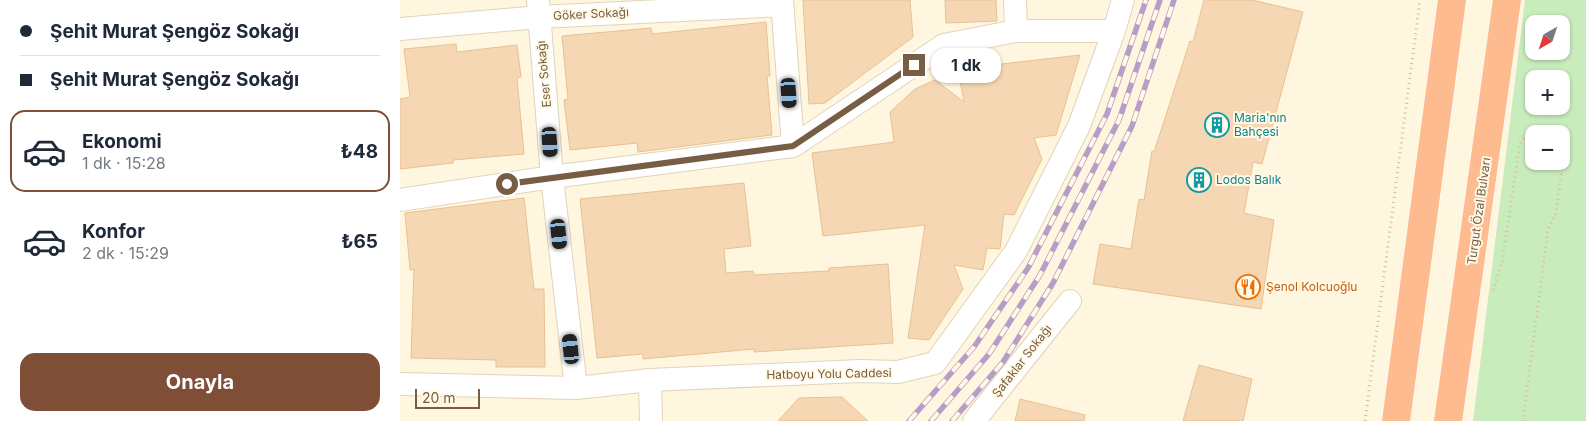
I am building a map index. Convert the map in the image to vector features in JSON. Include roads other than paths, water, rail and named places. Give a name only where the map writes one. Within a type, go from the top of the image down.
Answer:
[{"type":"highway","points":[[1396,421],[1452,0]]},
{"type":"highway","name":"Turgut Özal Bulvarı","points":[[1448,421],[1507,0]]},
{"type":"street","points":[[1015,0],[1016,30]]},
{"type":"street","name":"Hatboyu Yolu Caddesi","points":[[400,384],[576,388],[650,380],[860,371],[898,372],[935,363],[1016,251],[1079,126],[1114,31],[1122,0]]},
{"type":"street","name":"Göker Sokağı","points":[[400,29],[539,8],[782,2],[793,146]]},
{"type":"street","name":"Eser Sokağı","points":[[539,8],[552,177],[576,388]]},
{"type":"street","points":[[400,200],[552,177],[793,146],[944,45],[1016,30],[1114,31]]},
{"type":"street","name":"Şafaklar Sokağı","points":[[974,421],[1070,301]]},
{"type":"street","points":[[650,380],[650,421]]},
{"type":"railway","points":[[909,421],[974,347],[1028,268],[1107,114],[1146,0]]},
{"type":"railway","points":[[931,421],[989,354],[1040,275],[1119,120],[1160,0]]},
{"type":"railway","points":[[952,421],[1003,362],[1053,283],[1132,126],[1174,0]]},
{"type":"place","name":"Maria'nın Bahçesi","points":[[1217,125]]},
{"type":"place","name":"Lodos Balık","points":[[1199,180]]},
{"type":"place","name":"Şenol Kolcuoğlu","points":[[1248,287]]}]
